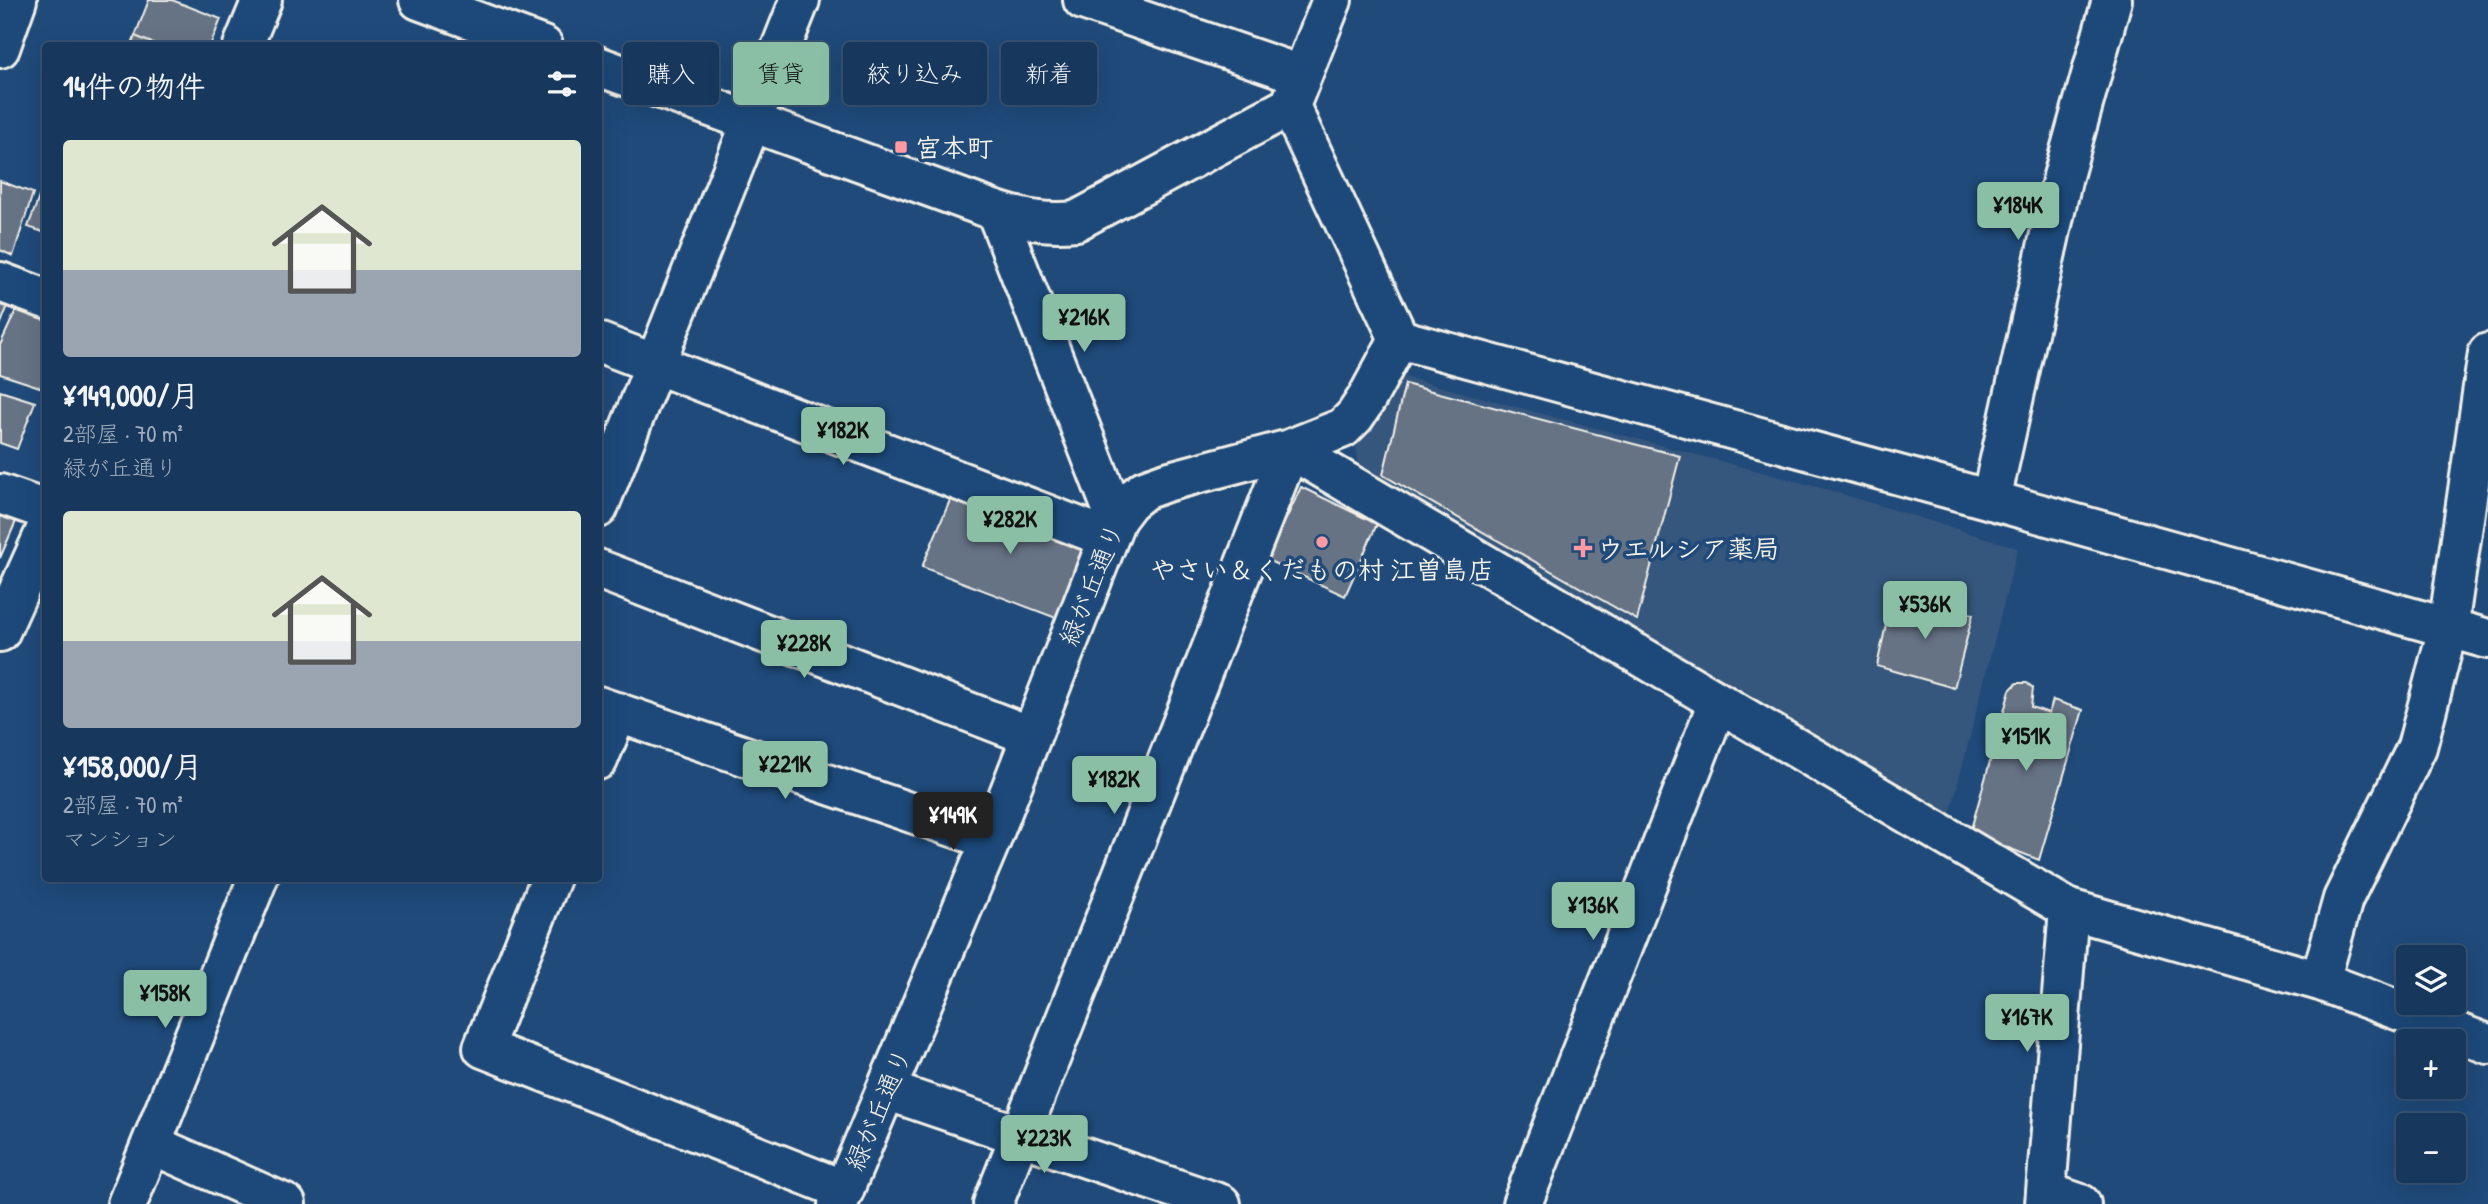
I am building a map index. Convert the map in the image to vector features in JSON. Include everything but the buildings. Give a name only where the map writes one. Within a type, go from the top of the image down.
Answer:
[{"type":"street","points":[[0,48],[17,0]]},
{"type":"street","points":[[245,42],[262,0]]},
{"type":"street","points":[[419,0],[533,42]]},
{"type":"street","points":[[602,499],[800,0]]},
{"type":"street","points":[[1083,0],[1296,90],[1398,339],[1991,500],[2488,639]]},
{"type":"street","points":[[602,67],[996,211],[1026,221],[1050,224],[1076,221],[1296,90],[1332,0]]},
{"type":"street","points":[[1991,500],[2063,180],[2112,0]]},
{"type":"street","points":[[996,211],[1112,528]]},
{"type":"street","points":[[0,282],[42,298]]},
{"type":"street","name":"緑が丘通り","points":[[841,1197],[991,840],[1112,528],[1129,502],[1144,490],[1290,449],[1343,428],[1356,416],[1398,339]]},
{"type":"street","points":[[602,343],[1112,528]]},
{"type":"street","points":[[2320,981],[2343,899],[2417,747],[2448,628],[2488,353]]},
{"type":"street","points":[[993,1204],[1290,449],[2068,909],[2320,981],[2488,1044]]},
{"type":"street","points":[[0,494],[42,509]]},
{"type":"street","points":[[3,620],[42,538]]},
{"type":"street","points":[[602,571],[1031,736]]},
{"type":"street","points":[[1522,1204],[1718,702]]},
{"type":"street","points":[[602,740],[608,709],[991,840]]},
{"type":"street","points":[[127,1204],[256,882]]},
{"type":"street","points":[[549,882],[482,1048],[841,1197]]},
{"type":"street","points":[[2057,1200],[2068,909]]},
{"type":"street","points":[[886,1090],[1221,1204]]},
{"type":"street","points":[[151,1144],[286,1204]]},
{"type":"shaded area","name":"ウエルシア薬局","points":[[1401,376],[1829,490],[2018,548],[1948,823],[1361,478],[1356,447]]},
{"type":"place","name":"宮本町","points":[[901,147]]},
{"type":"place","name":"やさい＆くだもの村 江曽島店","points":[[1322,542]]},
{"type":"place","name":"ウエルシア薬局","points":[[1583,548]]}]
